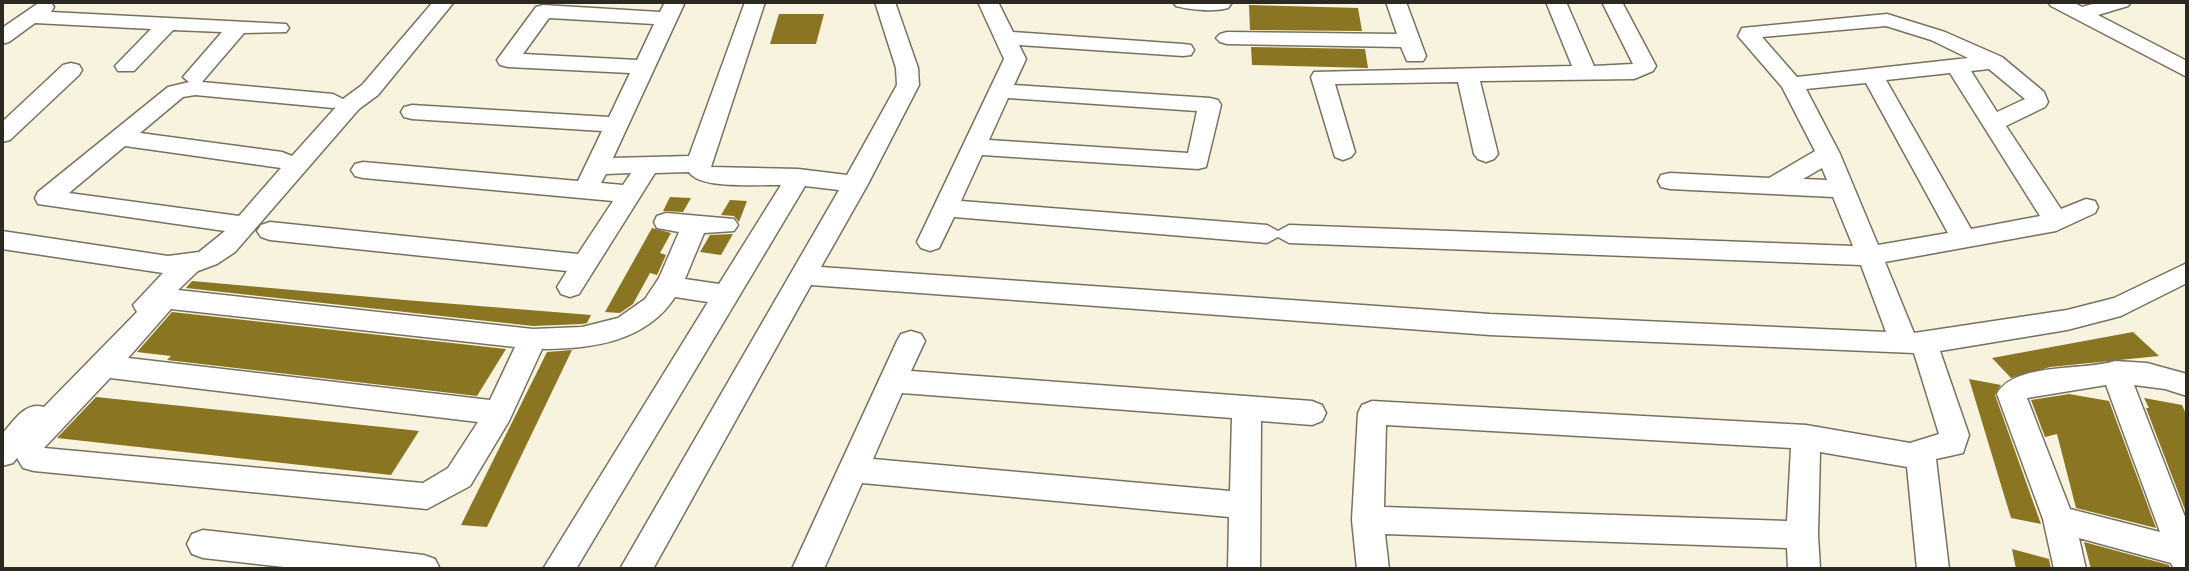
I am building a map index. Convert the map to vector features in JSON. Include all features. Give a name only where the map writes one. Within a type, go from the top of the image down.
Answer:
[{"type":"street","points":[[4,35],[51,2]]},
{"type":"street","points":[[2,240],[168,265],[189,264],[208,258],[226,246],[351,104],[370,90],[444,2]]},
{"type":"street","points":[[755,2],[698,164],[701,172],[706,176],[803,177],[850,183]]},
{"type":"street","points":[[636,569],[718,419],[803,275],[850,183],[908,85],[907,68],[885,2]]},
{"type":"street","points":[[930,242],[1015,59],[988,2]]},
{"type":"street","points":[[1183,2],[1221,4]]},
{"type":"street","points":[[1396,2],[1424,76]]},
{"type":"street","points":[[1556,2],[1586,73]]},
{"type":"street","points":[[1343,152],[1322,77],[1634,72],[1645,66],[1612,2]]},
{"type":"street","points":[[2058,2],[2187,70]]},
{"type":"street","points":[[2089,11],[2121,2]]},
{"type":"street","points":[[586,190],[671,10],[543,11],[508,60],[644,67]]},
{"type":"street","points":[[31,17],[279,28]]},
{"type":"street","points":[[1933,569],[1920,457],[1922,450],[1950,445],[1955,440],[1914,343],[1840,189],[1828,154],[1792,84],[1748,36],[1749,33],[1887,20],[1938,36],[1994,62],[2036,97],[2037,102],[1993,123]]},
{"type":"street","points":[[126,66],[168,23]]},
{"type":"street","points":[[194,77],[239,26]]},
{"type":"street","points":[[1227,37],[1409,41]]},
{"type":"street","points":[[1005,38],[1182,50]]},
{"type":"street","points":[[1792,84],[1994,62]]},
{"type":"street","points":[[1957,67],[2056,222]]},
{"type":"street","points":[[2,135],[71,70]]},
{"type":"street","points":[[1467,74],[1486,154]]},
{"type":"street","points":[[1873,76],[1965,240]]},
{"type":"street","points":[[244,225],[47,198],[176,92],[189,89],[333,101]]},
{"type":"street","points":[[974,147],[1198,161],[1210,105],[1000,91]]},
{"type":"street","points":[[412,112],[617,125]]},
{"type":"street","points":[[121,138],[282,160]]},
{"type":"street","points":[[1771,187],[1828,154]]},
{"type":"street","points":[[598,166],[698,164]]},
{"type":"street","points":[[570,287],[647,167]]},
{"type":"street","points":[[363,170],[628,194]]},
{"type":"street","points":[[559,569],[726,295],[803,177]]},
{"type":"street","points":[[1670,181],[1840,189]]},
{"type":"street","points":[[946,208],[1278,234],[1870,256],[2056,222],[2086,207]]},
{"type":"street","points":[[666,222],[725,225]]},
{"type":"street","points":[[2,454],[73,374],[159,298],[533,339],[584,339],[617,330],[655,305],[695,224]]},
{"type":"street","points":[[270,232],[586,264]]},
{"type":"street","points":[[189,264],[104,366],[33,438],[28,451],[34,460],[427,496],[459,477],[499,413],[533,339]]},
{"type":"street","points":[[803,275],[1341,313],[1783,340],[1914,343],[2067,320],[2121,306],[2187,272]]},
{"type":"street","points":[[666,286],[726,295]]},
{"type":"street","points":[[808,569],[911,341]]},
{"type":"street","points":[[104,366],[499,413]]},
{"type":"street","points":[[2070,569],[2059,519],[2011,394],[2023,386],[2115,372],[2154,373],[2187,385]]},
{"type":"street","points":[[2115,372],[2186,556]]},
{"type":"street","points":[[893,381],[1312,413]]},
{"type":"street","points":[[1244,569],[1247,408]]},
{"type":"street","points":[[1373,569],[1367,520],[1372,412],[1806,437],[1920,457]]},
{"type":"street","points":[[1804,569],[1802,535],[1806,437]]},
{"type":"street","points":[[853,470],[1245,505]]},
{"type":"street","points":[[2059,519],[2186,556]]},
{"type":"street","points":[[1367,520],[1802,535]]},
{"type":"street","points":[[203,544],[298,562],[421,569]]},
{"type":"building","points":[[1249,5],[1358,8],[1362,31],[1250,30]]},
{"type":"building","points":[[779,14],[824,14],[816,44],[770,44]]},
{"type":"building","points":[[1251,47],[1365,49],[1368,68],[1252,65]]},
{"type":"building","points":[[670,197],[691,198],[683,212],[663,211]]},
{"type":"building","points":[[730,200],[747,201],[739,222],[734,216],[721,215]]},
{"type":"building","points":[[652,228],[671,233],[660,253],[666,255],[657,275],[650,273],[633,304],[620,313],[605,312]]},
{"type":"building","points":[[733,234],[721,255],[700,252],[710,235]]},
{"type":"building","points":[[192,281],[591,315],[587,323],[582,324],[533,326],[186,288]]},
{"type":"building","points":[[172,312],[506,349],[477,396],[167,360],[171,356],[137,352]]},
{"type":"building","points":[[2133,332],[2159,356],[2050,367],[2011,378],[1992,358]]},
{"type":"building","points":[[572,350],[487,527],[461,525],[547,352]]},
{"type":"building","points":[[1969,379],[2001,385],[1995,395],[2041,524],[2011,518]]},
{"type":"building","points":[[2069,394],[2109,401],[2156,528],[2076,508],[2057,434],[2045,437],[2031,400]]},
{"type":"building","points":[[96,397],[419,431],[391,475],[57,438]]},
{"type":"building","points":[[2144,398],[2182,405],[2187,416],[2187,515],[2146,408],[2149,408]]},
{"type":"building","points":[[2084,542],[2169,565],[2171,569],[2091,569]]},
{"type":"building","points":[[2012,549],[2049,559],[2051,569],[2016,569]]}]
